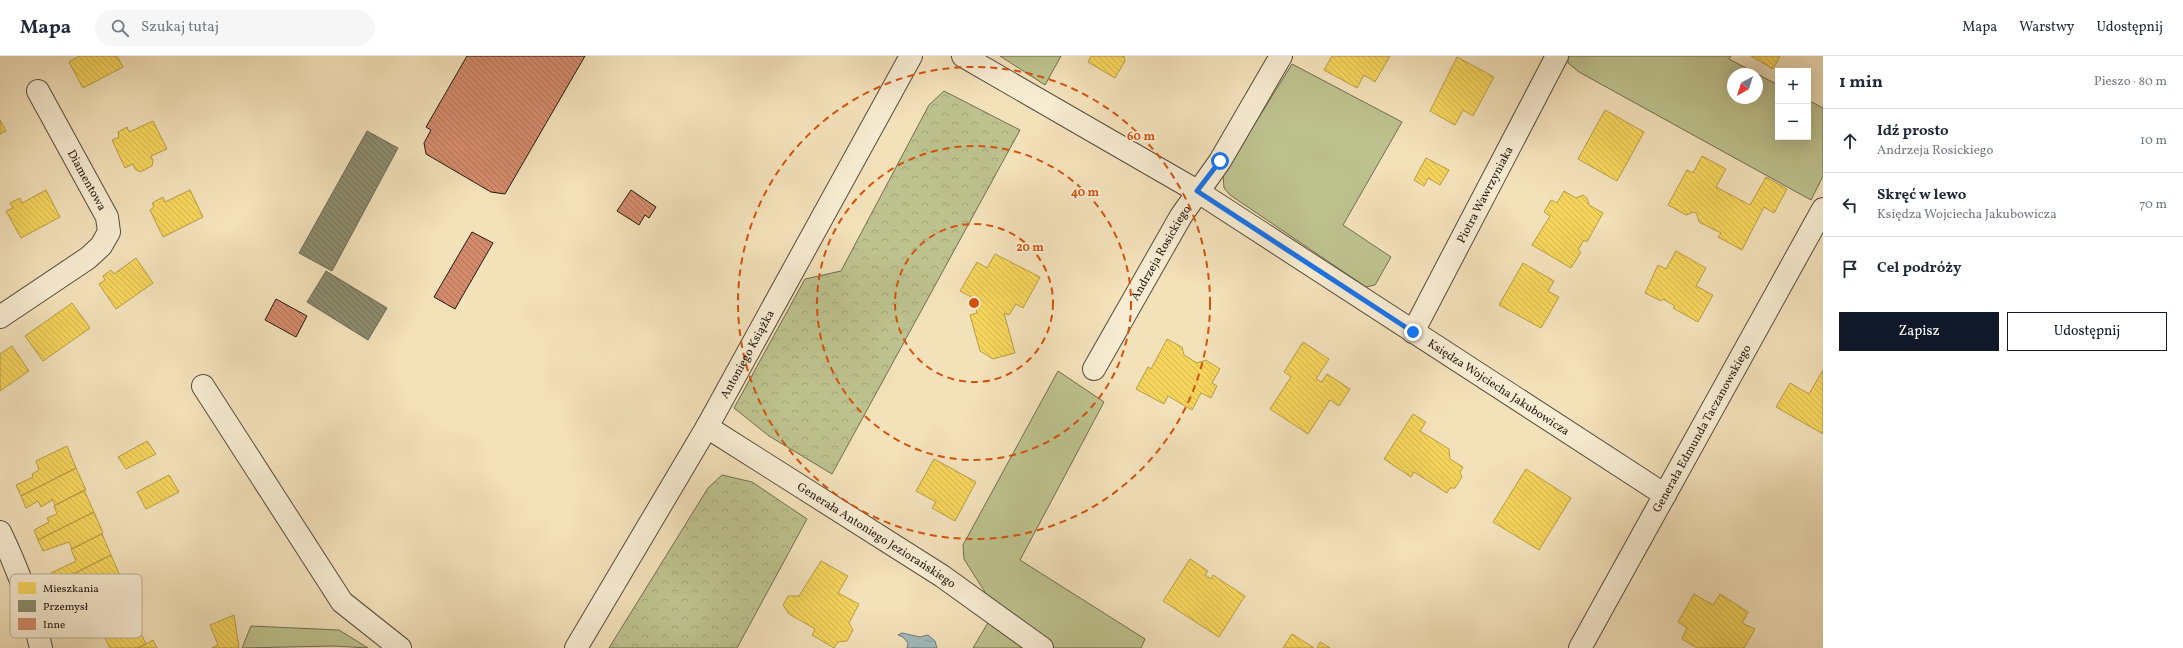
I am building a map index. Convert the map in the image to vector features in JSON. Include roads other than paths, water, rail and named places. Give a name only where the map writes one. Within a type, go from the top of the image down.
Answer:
[{"type":"street","name":"Antoniego Książka","points":[[576,648],[707,427],[911,56]]},
{"type":"street","name":"Księdza Wojciecha Jakubowicza","points":[[962,56],[1197,191],[1666,495]]},
{"type":"street","name":"Andrzeja Rosickiego","points":[[1094,369],[1181,216],[1197,191],[1220,161],[1281,56]]},
{"type":"street","name":"Piotra Wawrzyniaka","points":[[1413,332],[1557,56]]},
{"type":"street","name":"Diamentowa","points":[[0,317],[88,258],[102,246],[109,232],[107,217],[38,91]]},
{"type":"street","name":"Generała Edmunda Taczanowskiego","points":[[1580,648],[1823,209]]},
{"type":"street","points":[[203,386],[342,602],[400,648]]},
{"type":"street","name":"Generała Antoniego Jeziorańskiego","points":[[707,427],[942,576],[1042,648]]},
{"type":"street","points":[[0,532],[12,556],[18,574]]},
{"type":"street","points":[[38,638],[41,648]]},
{"type":"water","points":[[902,633],[920,637],[928,635],[935,641],[937,648],[907,648],[908,643],[903,637],[898,635]]}]
